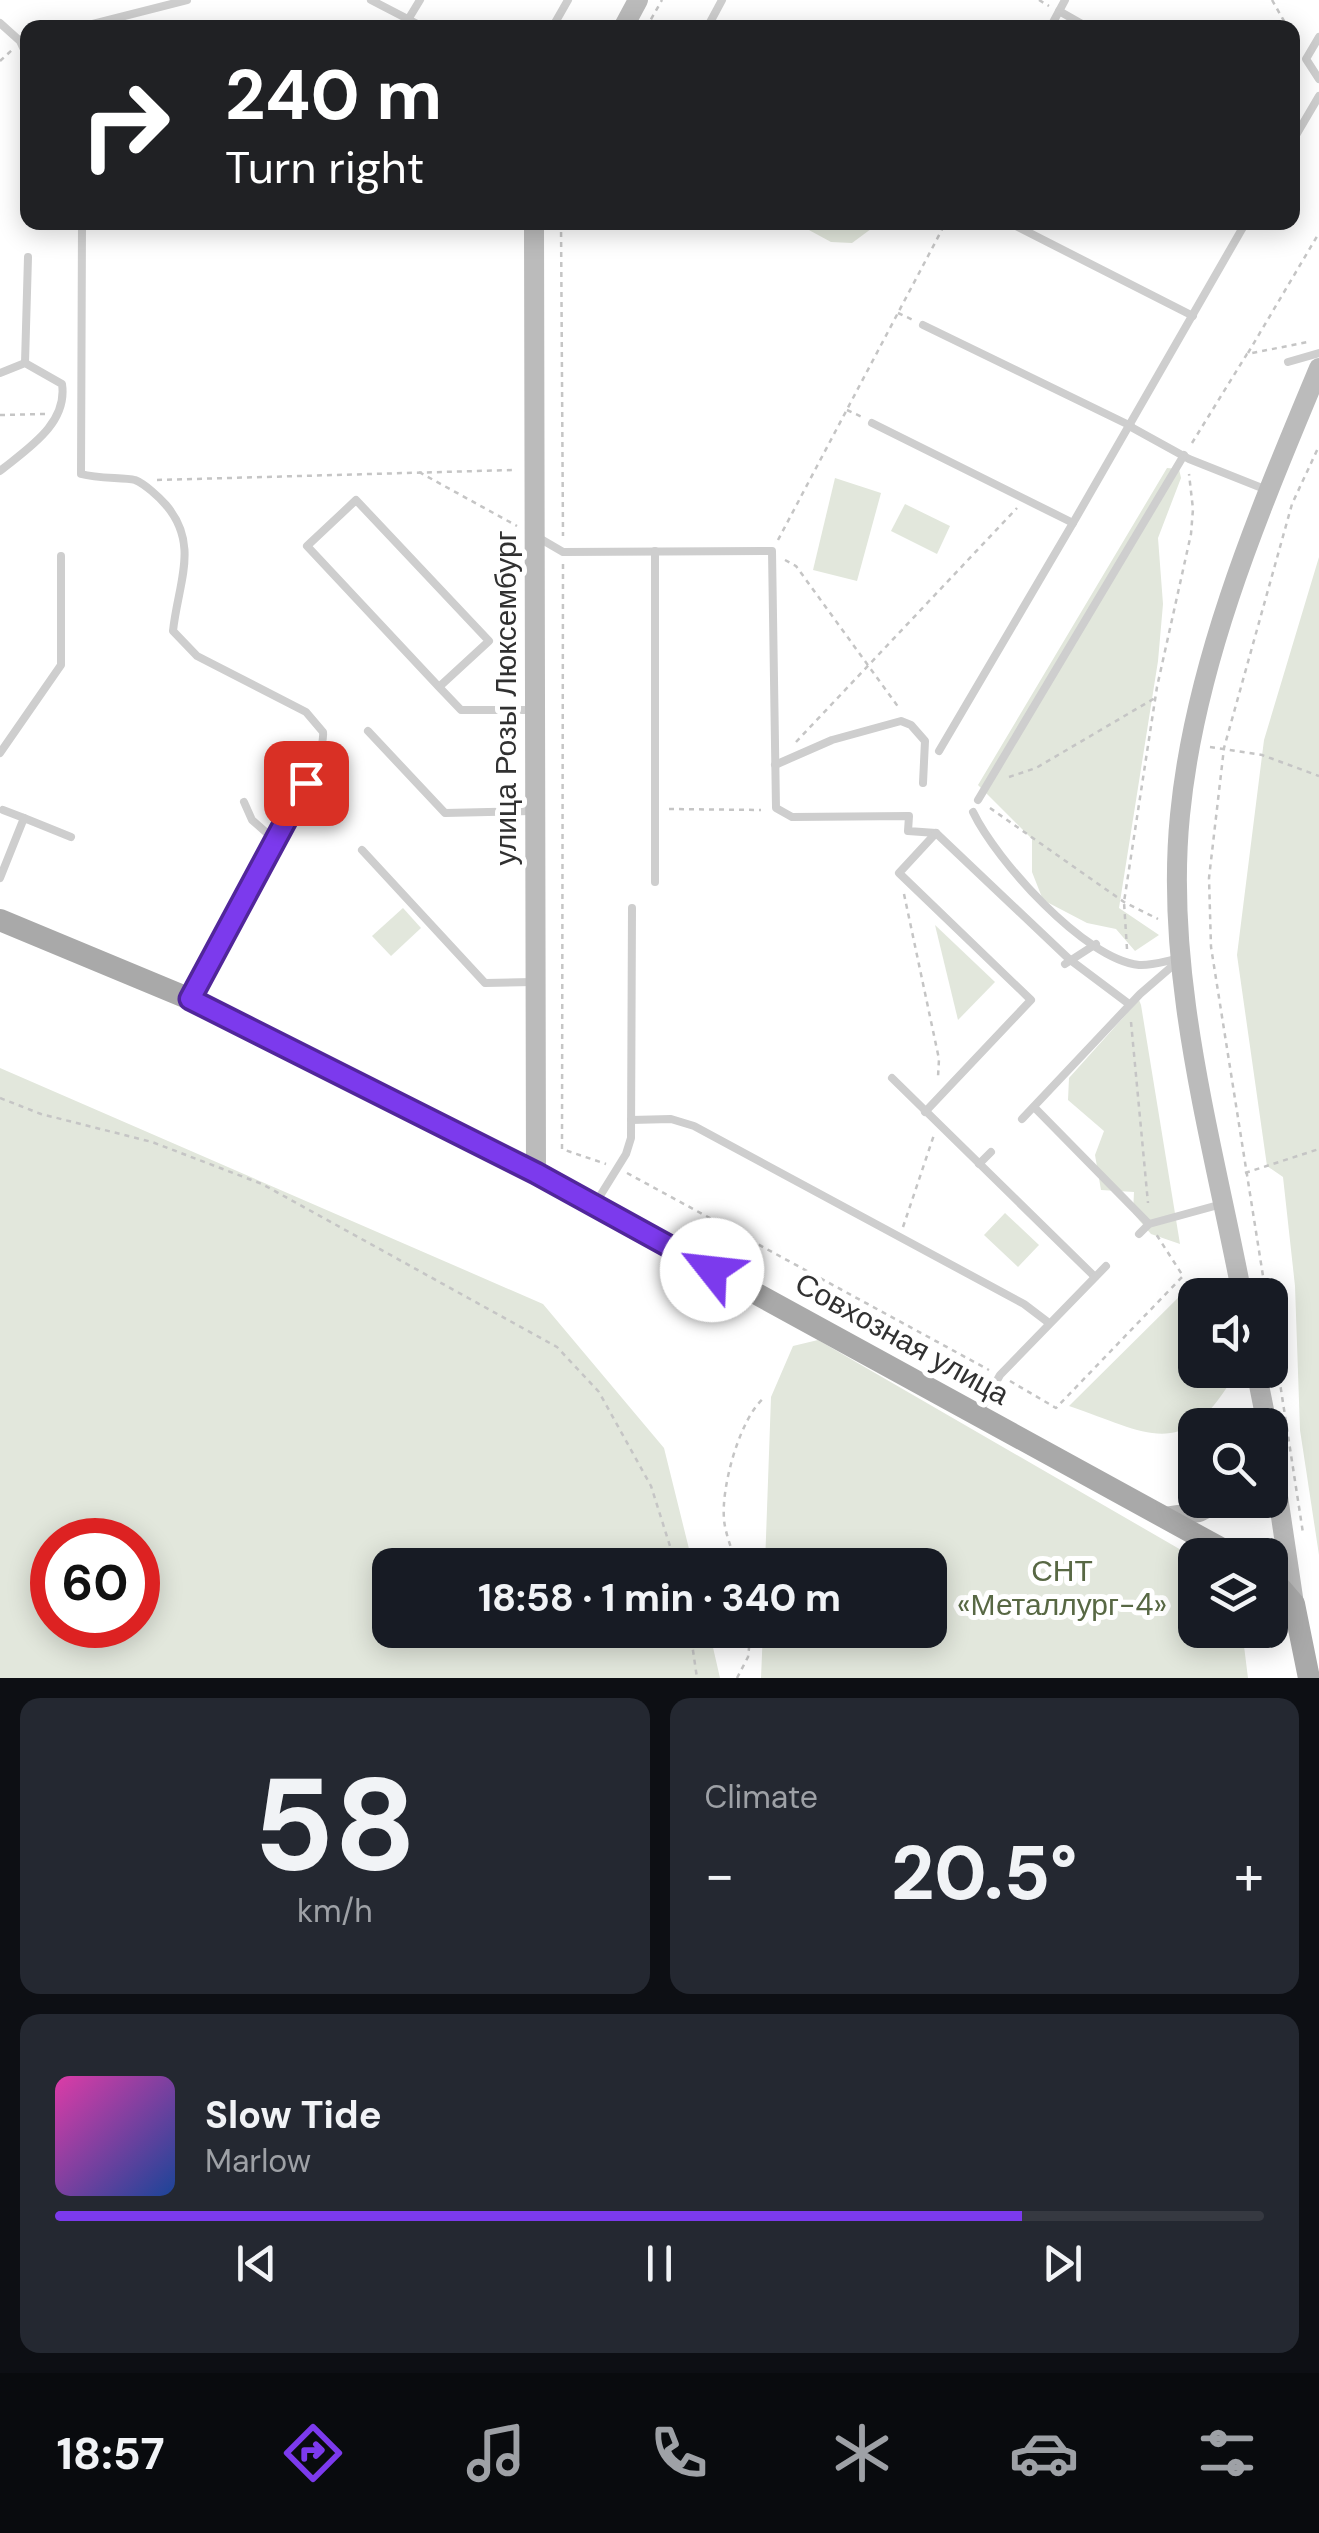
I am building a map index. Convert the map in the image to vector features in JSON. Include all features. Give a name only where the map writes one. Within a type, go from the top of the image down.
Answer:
[{"type":"main road","name":"Совхозная улица","points":[[0,920],[190,999],[536,1173],[1203,1538]]},
{"type":"main road","points":[[1288,1597],[1294,1604],[1308,1678]]},
{"type":"street","name":"улица Розы Люксембург","points":[[534,230],[536,1173]]},
{"type":"street","points":[[1239,1278],[1193,1047],[1180,930],[1180,815],[1192,745],[1227,606],[1268,490],[1319,368]]},
{"type":"street","points":[[1165,1517],[1178,1515]]},
{"type":"street","points":[[1281,1518],[1294,1604]]},
{"type":"lane","points":[[108,20],[187,0]]},
{"type":"lane","points":[[371,0],[401,20]]},
{"type":"lane","points":[[1054,20],[1065,0]]},
{"type":"lane","points":[[1059,11],[1075,20]]},
{"type":"lane","points":[[0,23],[20,41]]},
{"type":"lane","points":[[1319,37],[1306,59],[1319,79]]},
{"type":"lane","points":[[1300,128],[1319,96]]},
{"type":"lane","points":[[82,230],[81,474],[108,481],[135,480],[160,498],[183,525],[186,562],[172,630],[197,656],[306,712],[324,732],[321,753],[277,842],[190,999]]},
{"type":"lane","points":[[1024,230],[1193,316]]},
{"type":"lane","points":[[939,752],[1241,230]]},
{"type":"lane","points":[[25,363],[28,258]]},
{"type":"lane","points":[[923,325],[1131,426],[1184,456],[1268,490]]},
{"type":"lane","points":[[1288,362],[1319,354]]},
{"type":"lane","points":[[0,373],[25,363]]},
{"type":"lane","points":[[0,471],[57,419],[62,384],[25,363]]},
{"type":"lane","points":[[872,423],[1073,523]]},
{"type":"lane","points":[[978,800],[1184,456]]},
{"type":"lane","points":[[439,687],[489,641],[356,500],[307,546],[439,687],[461,710],[536,710]]},
{"type":"lane","points":[[536,536],[563,552],[772,550],[778,810],[792,817],[910,816],[908,831],[936,833],[1067,962],[1130,1004]]},
{"type":"lane","points":[[655,551],[655,882]]},
{"type":"lane","points":[[0,753],[61,665],[61,556]]},
{"type":"lane","points":[[774,765],[860,732],[901,721],[911,725],[924,741],[922,783]]},
{"type":"lane","points":[[368,731],[445,813],[536,811]]},
{"type":"lane","points":[[244,802],[252,820],[277,842]]},
{"type":"lane","points":[[3,810],[71,836]]},
{"type":"lane","points":[[973,812],[986,839],[1042,904],[1096,944],[1140,966],[1182,958]]},
{"type":"lane","points":[[0,878],[24,818]]},
{"type":"lane","points":[[936,833],[900,873],[1031,1000]]},
{"type":"lane","points":[[362,850],[485,983],[536,982]]},
{"type":"lane","points":[[594,1205],[629,1147],[632,908]]},
{"type":"lane","points":[[1067,962],[1096,944]]},
{"type":"lane","points":[[1022,1119],[1130,1004],[1182,958]]},
{"type":"lane","points":[[925,1112],[1040,991]]},
{"type":"lane","points":[[892,1078],[1095,1277]]},
{"type":"lane","points":[[1034,1107],[1150,1224]]},
{"type":"lane","points":[[631,1120],[687,1122],[1024,1304],[1049,1323]]},
{"type":"lane","points":[[979,1164],[991,1152]]},
{"type":"lane","points":[[1138,1234],[1150,1224],[1224,1204]]},
{"type":"lane","points":[[978,1414],[1000,1375],[1106,1266]]},
{"type":"path","points":[[0,62],[20,41]]},
{"type":"path","points":[[561,230],[562,1149],[618,1168],[1056,1408],[1183,1276],[1150,1224],[1130,1004]]},
{"type":"path","points":[[911,725],[796,566],[772,550],[942,230]]},
{"type":"path","points":[[1127,961],[1124,902],[1156,697],[1192,522],[1192,490],[1184,456],[1319,233]]},
{"type":"path","points":[[898,312],[923,325]]},
{"type":"path","points":[[1247,354],[1319,340]]},
{"type":"path","points":[[847,410],[872,423]]},
{"type":"path","points":[[0,415],[49,414]]},
{"type":"path","points":[[1263,1278],[1211,946],[1209,878],[1224,748],[1292,504],[1319,446]]},
{"type":"path","points":[[416,470],[536,536]]},
{"type":"path","points":[[135,480],[536,470]]},
{"type":"path","points":[[774,765],[1025,500]]},
{"type":"path","points":[[1002,778],[1036,768],[1156,697]]},
{"type":"path","points":[[1192,745],[1224,748],[1305,768],[1319,776]]},
{"type":"path","points":[[978,800],[1124,902],[1180,930]]},
{"type":"path","points":[[656,809],[778,810]]},
{"type":"path","points":[[900,873],[939,1058],[932,1104]]},
{"type":"path","points":[[0,1098],[41,1114],[152,1142],[262,1184],[558,1347],[599,1392],[642,1470],[670,1548]]},
{"type":"path","points":[[900,1236],[937,1124]]},
{"type":"path","points":[[1245,1174],[1319,1149]]},
{"type":"path","points":[[732,1548],[724,1519],[738,1434],[750,1409],[765,1397]]},
{"type":"path","points":[[692,1648],[696,1678]]},
{"type":"path","points":[[737,1678],[749,1648]]},
{"type":"green space","points":[[809,230],[870,230],[852,243],[831,242]]},
{"type":"green space","points":[[1167,468],[1179,469],[1181,478],[1158,538],[1163,604],[1158,661],[1119,908],[1159,935],[1135,951],[1116,929],[1087,923],[1043,900],[1032,872],[1032,839],[978,785]]},
{"type":"green space","points":[[835,478],[881,493],[857,581],[813,570]]},
{"type":"green space","points":[[905,504],[950,526],[937,554],[891,531]]},
{"type":"green space","points":[[1319,557],[1319,1555],[1300,1430],[1295,1286],[1283,1177],[1267,1166],[1237,955],[1264,740]]},
{"type":"green space","points":[[403,908],[421,928],[391,956],[372,936]]},
{"type":"green space","points":[[935,925],[995,982],[958,1020]]},
{"type":"green space","points":[[1139,1000],[1180,1244],[1151,1234],[1133,1213],[1134,1192],[1101,1190],[1095,1155],[1104,1131],[1068,1100],[1069,1078]]},
{"type":"green space","points":[[0,1068],[543,1304],[664,1448],[689,1548],[372,1548],[372,1648],[713,1648],[720,1678],[0,1678]]},
{"type":"green space","points":[[1005,1213],[1039,1245],[1018,1267],[984,1235]]},
{"type":"green space","points":[[1178,1298],[1178,1388],[1226,1388],[1211,1408],[1178,1408],[1178,1431],[1160,1434],[1069,1406]]},
{"type":"green space","name":"СНТ «Металлург-4»","points":[[818,1340],[1178,1548],[1178,1648],[1244,1648],[1248,1678],[761,1678],[762,1648],[947,1648],[947,1548],[766,1548],[771,1397],[793,1346]]},
{"type":"route","points":[[306,783],[190,999],[536,1173],[712,1270]]}]
